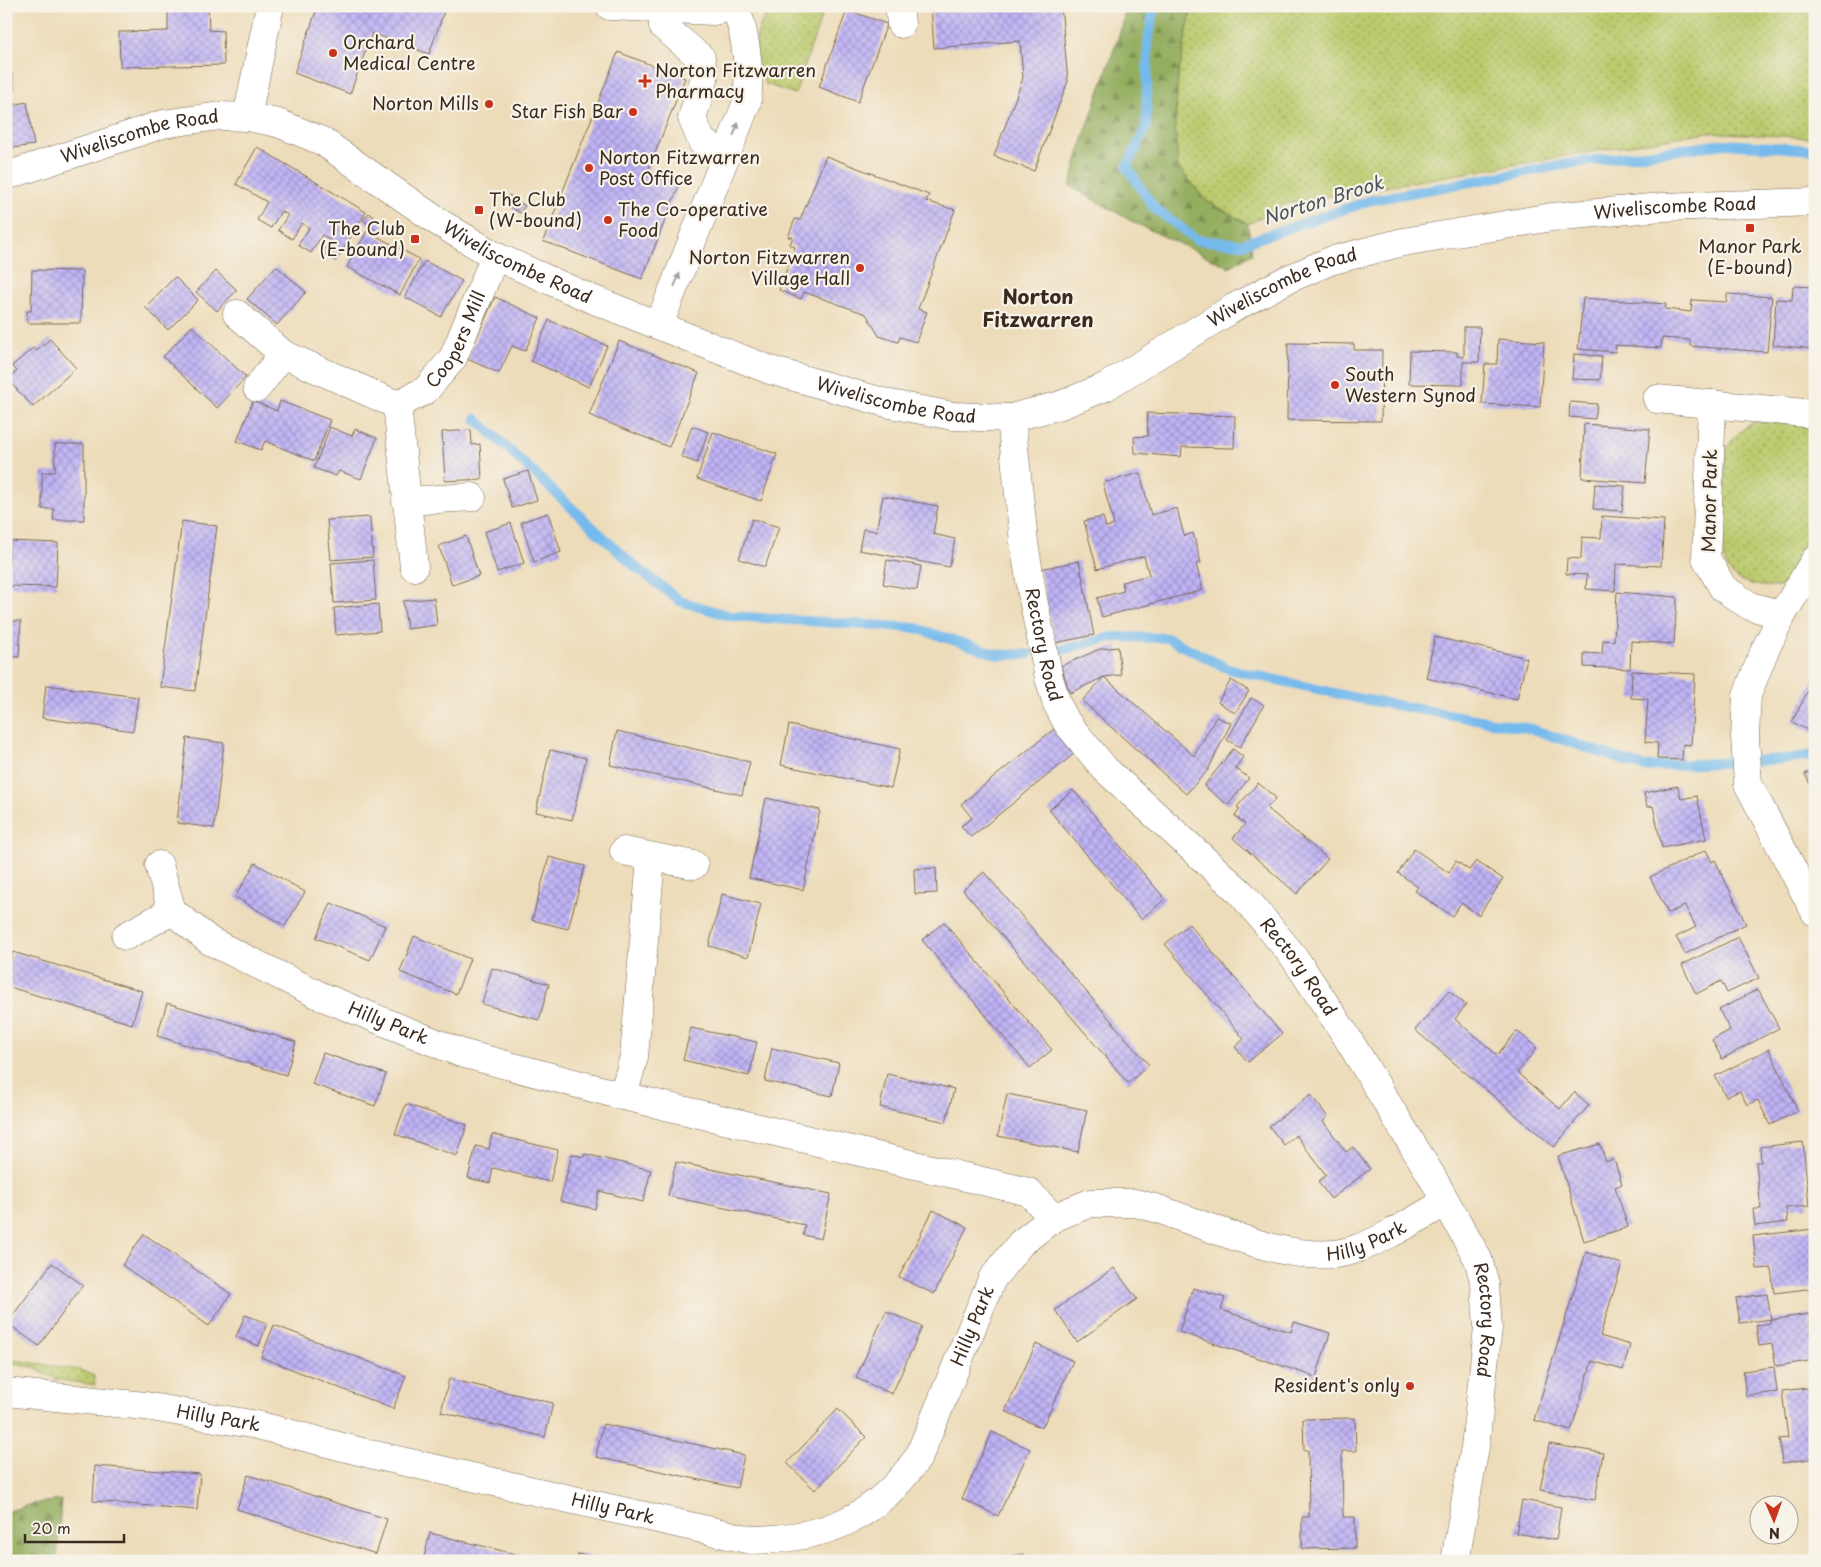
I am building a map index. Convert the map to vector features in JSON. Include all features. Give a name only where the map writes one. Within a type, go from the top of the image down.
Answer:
[{"type":"street","points":[[247,117],[270,6]]},
{"type":"street","points":[[610,6],[713,11],[736,6],[748,55],[749,82],[747,102],[659,325]]},
{"type":"street","points":[[662,8],[663,26],[701,58],[704,80],[692,118],[702,142],[726,154]]},
{"type":"street","name":"Wiveliscombe Road","points":[[6,176],[163,124],[220,116],[247,117],[278,123],[322,141],[440,223],[495,256],[587,297],[770,370],[890,404],[954,416],[1011,418],[1061,405],[1105,387],[1236,307],[1286,280],[1330,261],[1402,242],[1552,217],[1662,207],[1815,202]]},
{"type":"street","name":"Coopers Mill","points":[[398,405],[426,390],[453,358],[495,256]]},
{"type":"street","points":[[238,314],[283,354],[398,405],[414,568]]},
{"type":"street","points":[[257,388],[283,354]]},
{"type":"street","points":[[1657,399],[1815,414]]},
{"type":"street","name":"Manor Park","points":[[1712,404],[1706,558],[1723,588],[1750,606],[1782,614]]},
{"type":"street","name":"Rectory Road","points":[[1011,418],[1032,599],[1049,678],[1057,704],[1067,723],[1105,769],[1241,893],[1294,957],[1345,1034],[1478,1259],[1485,1284],[1488,1328],[1474,1447],[1456,1561]]},
{"type":"street","points":[[406,501],[472,496]]},
{"type":"street","points":[[1815,560],[1782,614],[1747,695],[1745,737],[1748,784],[1815,912]]},
{"type":"street","points":[[624,851],[651,858],[694,865]]},
{"type":"street","points":[[623,1096],[634,1057],[651,858]]},
{"type":"street","points":[[126,936],[172,911],[159,865]]},
{"type":"street","name":"Hilly Park","points":[[172,911],[210,941],[323,997],[461,1053],[623,1096],[1028,1192],[1053,1218]]},
{"type":"street","name":"Hilly Park","points":[[6,1392],[145,1406],[257,1425],[370,1454],[751,1540],[781,1539],[811,1534],[838,1526],[887,1496],[905,1477],[919,1456],[992,1280],[1021,1243],[1053,1218],[1090,1203],[1135,1203],[1282,1251],[1318,1256],[1350,1251],[1446,1202]]},
{"type":"green space","points":[[776,6],[825,6],[795,94],[765,84],[758,63],[756,42],[758,32],[762,22]]},
{"type":"green space","points":[[1125,6],[1192,6],[1178,77],[1175,125],[1178,167],[1205,200],[1248,224],[1252,254],[1229,267],[1133,222],[1070,186],[1083,139],[1123,23]]},
{"type":"green space","points":[[1192,6],[1815,6],[1815,138],[1708,132],[1288,203],[1248,224],[1205,200],[1178,167],[1175,125],[1178,77]]},
{"type":"green space","points":[[1757,421],[1801,424],[1815,430],[1815,518],[1791,575],[1780,587],[1760,586],[1740,580],[1730,572],[1723,556],[1725,452],[1738,434]]},
{"type":"green space","points":[[6,1359],[80,1370],[94,1376],[95,1385],[55,1379],[34,1367],[6,1364]]},
{"type":"green space","points":[[61,1500],[57,1561],[6,1561],[6,1512],[31,1504]]},
{"type":"building","points":[[168,6],[208,6],[209,30],[223,31],[224,65],[120,67],[119,32],[168,31]]},
{"type":"building","name":"Orchard Medical Centre","points":[[318,6],[446,6],[429,54],[372,33],[350,94],[294,73]]},
{"type":"building","points":[[931,6],[1061,6],[1068,81],[1034,171],[994,156],[1023,78],[1020,41],[934,48]]},
{"type":"building","points":[[847,10],[887,24],[858,102],[819,87]]},
{"type":"building","points":[[618,52],[685,78],[647,173],[679,185],[642,279],[543,241]]},
{"type":"building","points":[[12,73],[14,89],[6,90],[6,74]]},
{"type":"building","points":[[27,102],[34,145],[6,149],[6,106]]},
{"type":"building","points":[[257,147],[366,212],[336,261],[322,253],[330,240],[322,235],[311,253],[298,245],[309,228],[302,223],[292,239],[278,230],[288,215],[281,211],[271,228],[257,220],[267,202],[236,184]]},
{"type":"building","name":"Norton Fitzwarren Village Hall","points":[[826,156],[929,195],[926,201],[955,210],[918,309],[927,312],[916,342],[900,337],[898,342],[879,336],[866,314],[804,292],[801,299],[779,290],[795,247],[790,244],[793,237],[788,237],[795,219],[800,220]]},
{"type":"building","points":[[509,195],[525,206],[520,213],[504,203]]},
{"type":"building","points":[[369,213],[384,226],[378,232],[363,220]]},
{"type":"building","points":[[367,231],[419,259],[400,295],[347,267]]},
{"type":"building","points":[[425,261],[462,281],[441,317],[405,297]]},
{"type":"building","points":[[276,266],[306,292],[277,325],[247,299]]},
{"type":"building","points":[[32,270],[82,271],[81,323],[27,323],[27,311],[31,311]]},
{"type":"building","points":[[216,271],[237,290],[217,311],[196,292]]},
{"type":"building","points":[[175,277],[198,300],[168,330],[145,307]]},
{"type":"building","points":[[1793,286],[1815,287],[1815,349],[1773,345],[1776,299],[1792,300]]},
{"type":"building","points":[[1727,294],[1772,297],[1767,352],[1690,346],[1690,340],[1662,338],[1661,348],[1616,345],[1615,352],[1578,349],[1583,298],[1666,304],[1665,309],[1691,312],[1692,300],[1727,302]]},
{"type":"building","points":[[495,297],[540,318],[525,351],[512,346],[499,373],[467,359]]},
{"type":"building","points":[[549,320],[607,346],[589,387],[531,361]]},
{"type":"building","points":[[192,326],[246,377],[217,408],[163,357]]},
{"type":"building","points":[[1464,327],[1480,327],[1479,362],[1463,362],[1463,385],[1409,384],[1410,351],[1457,352],[1457,356],[1464,357]]},
{"type":"building","points":[[50,339],[76,368],[33,407],[7,379],[17,371],[12,366],[33,348],[36,351]]},
{"type":"building","points":[[1498,339],[1544,342],[1540,407],[1482,404],[1485,364],[1497,364]]},
{"type":"building","points":[[619,341],[699,373],[669,447],[589,415]]},
{"type":"building","name":"South Western Synod","points":[[1288,343],[1354,344],[1354,350],[1382,350],[1381,421],[1287,420]]},
{"type":"building","points":[[1574,354],[1602,356],[1600,380],[1572,379]]},
{"type":"building","points":[[253,401],[277,411],[280,401],[330,420],[314,461],[265,441],[261,450],[237,441]]},
{"type":"building","points":[[1570,402],[1597,404],[1595,419],[1569,417]]},
{"type":"building","points":[[1147,413],[1235,416],[1234,448],[1182,447],[1181,457],[1135,453],[1134,437],[1148,436]]},
{"type":"building","points":[[1584,424],[1650,429],[1645,483],[1582,478]]},
{"type":"building","points":[[692,426],[708,432],[697,463],[681,457]]},
{"type":"building","points":[[330,427],[352,436],[355,429],[377,438],[361,479],[339,471],[336,476],[314,468]]},
{"type":"building","points":[[471,430],[472,445],[480,444],[482,479],[445,481],[442,432]]},
{"type":"building","points":[[713,432],[777,454],[761,501],[697,479]]},
{"type":"building","points":[[55,444],[84,444],[84,520],[53,520],[54,509],[42,509],[42,472],[55,472]]},
{"type":"building","points":[[528,471],[537,500],[512,508],[503,479]]},
{"type":"building","points":[[1140,473],[1151,515],[1177,508],[1184,536],[1193,533],[1201,563],[1196,564],[1203,590],[1102,617],[1097,598],[1124,591],[1122,582],[1149,575],[1144,556],[1097,569],[1084,521],[1103,517],[1106,527],[1114,525],[1103,483]]},
{"type":"building","points":[[1595,484],[1625,486],[1622,511],[1593,509]]},
{"type":"building","points":[[883,496],[938,506],[933,534],[955,539],[949,567],[859,550],[863,529],[876,531]]},
{"type":"building","points":[[548,513],[561,552],[534,562],[521,522]]},
{"type":"building","points":[[1602,516],[1664,520],[1661,566],[1616,564],[1615,591],[1586,589],[1587,575],[1566,574],[1567,558],[1581,559],[1582,537],[1601,538]]},
{"type":"building","points":[[370,517],[373,557],[331,560],[327,520]]},
{"type":"building","points":[[752,519],[779,527],[765,567],[739,559]]},
{"type":"building","points":[[182,521],[217,526],[195,691],[160,687]]},
{"type":"building","points":[[511,523],[524,563],[497,572],[484,532]]},
{"type":"building","points":[[466,536],[479,576],[452,585],[439,546]]},
{"type":"building","points":[[9,541],[58,543],[56,587],[8,586]]},
{"type":"building","points":[[373,560],[376,600],[334,603],[331,563]]},
{"type":"building","points":[[887,560],[921,566],[917,590],[883,584]]},
{"type":"building","points":[[1079,561],[1094,635],[1055,643],[1040,569]]},
{"type":"building","points":[[1617,592],[1677,597],[1674,644],[1631,641],[1630,669],[1584,667],[1584,653],[1602,654],[1603,640],[1614,641]]},
{"type":"building","points":[[434,598],[437,625],[407,629],[403,601]]},
{"type":"building","points":[[378,604],[380,631],[336,635],[334,608]]},
{"type":"building","points":[[6,621],[21,621],[19,657],[6,657]]},
{"type":"building","points":[[1435,637],[1527,658],[1517,699],[1426,678]]},
{"type":"building","points":[[1118,647],[1121,675],[1104,677],[1070,693],[1061,666],[1100,649]]},
{"type":"building","points":[[1632,671],[1695,674],[1691,745],[1683,744],[1682,760],[1657,759],[1658,743],[1645,742],[1648,699],[1631,698]]},
{"type":"building","points":[[1104,677],[1194,756],[1216,717],[1231,723],[1208,770],[1186,794],[1082,701]]},
{"type":"building","points":[[1815,677],[1815,734],[1792,722]]},
{"type":"building","points":[[1231,680],[1249,691],[1235,713],[1218,702]]},
{"type":"building","points":[[46,685],[138,697],[133,731],[42,718]]},
{"type":"building","points":[[1251,698],[1264,705],[1240,747],[1227,740]]},
{"type":"building","points":[[789,725],[900,749],[891,788],[781,765]]},
{"type":"building","points":[[1054,729],[1074,754],[971,837],[961,826],[972,818],[961,804]]},
{"type":"building","points":[[617,731],[750,762],[742,795],[610,765]]},
{"type":"building","points":[[187,738],[224,743],[214,828],[177,823]]},
{"type":"building","points":[[1233,749],[1243,757],[1235,768],[1249,778],[1228,805],[1204,786]]},
{"type":"building","points":[[550,750],[586,758],[572,820],[536,812]]},
{"type":"building","points":[[1815,769],[1815,794],[1805,774]]},
{"type":"building","points":[[1258,783],[1276,798],[1267,808],[1328,859],[1297,894],[1233,838],[1245,824],[1235,816],[1240,809],[1237,807]]},
{"type":"building","points":[[1678,786],[1681,799],[1697,796],[1706,839],[1662,848],[1653,806],[1647,807],[1644,793]]},
{"type":"building","points":[[1073,790],[1165,899],[1141,919],[1049,810]]},
{"type":"building","points":[[766,798],[820,810],[803,890],[749,878]]},
{"type":"building","points":[[1414,849],[1449,873],[1456,861],[1469,870],[1476,861],[1503,879],[1479,915],[1461,903],[1452,916],[1415,891],[1418,887],[1398,873]]},
{"type":"building","points":[[1706,850],[1712,862],[1715,860],[1746,924],[1685,954],[1676,937],[1696,927],[1685,906],[1668,913],[1650,877]]},
{"type":"building","points":[[549,857],[585,866],[568,929],[532,920]]},
{"type":"building","points":[[255,863],[305,892],[285,926],[235,897]]},
{"type":"building","points":[[936,868],[937,893],[915,894],[914,869]]},
{"type":"building","points":[[984,872],[1149,1065],[1128,1083],[963,890]]},
{"type":"building","points":[[722,894],[761,904],[748,957],[709,946]]},
{"type":"building","points":[[331,903],[385,926],[370,960],[316,938]]},
{"type":"building","points":[[944,922],[1052,1050],[1030,1068],[922,940]]},
{"type":"building","points":[[1189,924],[1282,1034],[1248,1062],[1235,1047],[1244,1039],[1165,944]]},
{"type":"building","points":[[414,936],[470,959],[456,994],[400,972]]},
{"type":"building","points":[[1738,937],[1759,978],[1727,993],[1721,981],[1696,994],[1682,965]]},
{"type":"building","points":[[13,952],[142,991],[132,1024],[6,986],[6,975]]},
{"type":"building","points":[[492,968],[549,984],[539,1020],[482,1004]]},
{"type":"building","points":[[1758,989],[1779,1028],[1722,1059],[1712,1040],[1730,1030],[1719,1010]]},
{"type":"building","points":[[1449,991],[1466,1005],[1455,1019],[1497,1055],[1517,1031],[1537,1048],[1517,1073],[1560,1109],[1574,1092],[1589,1105],[1554,1147],[1415,1030]]},
{"type":"building","points":[[167,1003],[296,1042],[286,1075],[157,1036]]},
{"type":"building","points":[[691,1028],[757,1042],[749,1076],[683,1060]]},
{"type":"building","points":[[772,1048],[839,1063],[832,1096],[765,1081]]},
{"type":"building","points":[[1769,1049],[1798,1111],[1770,1125],[1758,1100],[1747,1105],[1740,1091],[1726,1097],[1715,1076]]},
{"type":"building","points":[[323,1053],[386,1074],[375,1106],[312,1084]]},
{"type":"building","points":[[887,1074],[954,1089],[946,1122],[880,1107]]},
{"type":"building","points":[[1007,1094],[1087,1110],[1078,1152],[998,1136]]},
{"type":"building","points":[[1311,1095],[1328,1117],[1323,1121],[1346,1152],[1353,1147],[1370,1169],[1331,1199],[1318,1182],[1326,1175],[1296,1135],[1284,1145],[1269,1126]]},
{"type":"building","points":[[406,1104],[467,1125],[457,1156],[395,1134]]},
{"type":"building","points":[[492,1134],[558,1150],[550,1182],[493,1168],[490,1183],[468,1178],[476,1146],[489,1149]]},
{"type":"building","points":[[1803,1142],[1809,1206],[1786,1208],[1788,1222],[1755,1226],[1753,1209],[1761,1209],[1756,1162],[1761,1162],[1760,1147]]},
{"type":"building","points":[[1600,1144],[1606,1162],[1614,1159],[1622,1184],[1615,1187],[1628,1227],[1584,1241],[1558,1156]]},
{"type":"building","points":[[572,1154],[584,1157],[585,1154],[651,1170],[643,1202],[599,1191],[595,1209],[560,1201]]},
{"type":"building","points":[[676,1162],[831,1194],[821,1239],[803,1235],[805,1225],[668,1196]]},
{"type":"building","points":[[933,1210],[967,1227],[934,1294],[899,1277]]},
{"type":"building","points":[[1814,1229],[1815,1288],[1774,1293],[1771,1268],[1757,1269],[1753,1236]]},
{"type":"building","points":[[144,1234],[231,1294],[209,1326],[122,1265]]},
{"type":"building","points":[[1586,1252],[1622,1264],[1600,1336],[1630,1345],[1623,1370],[1592,1361],[1571,1431],[1534,1420]]},
{"type":"building","points":[[52,1263],[83,1285],[39,1346],[7,1323]]},
{"type":"building","points":[[1114,1268],[1137,1299],[1077,1342],[1055,1310]]},
{"type":"building","points":[[1193,1288],[1225,1298],[1221,1310],[1291,1332],[1294,1322],[1330,1333],[1316,1377],[1179,1332]]},
{"type":"building","points":[[1767,1294],[1771,1319],[1740,1323],[1736,1298]]},
{"type":"building","points":[[886,1311],[922,1327],[892,1394],[856,1378]]},
{"type":"building","points":[[1809,1314],[1815,1360],[1776,1366],[1772,1344],[1759,1346],[1756,1326],[1770,1323],[1770,1320]]},
{"type":"building","points":[[245,1315],[267,1323],[259,1346],[236,1337]]},
{"type":"building","points":[[274,1325],[406,1376],[393,1409],[261,1357]]},
{"type":"building","points":[[1036,1344],[1073,1361],[1042,1428],[1005,1411]]},
{"type":"building","points":[[1774,1367],[1777,1392],[1746,1396],[1743,1371]]},
{"type":"building","points":[[449,1379],[553,1403],[545,1437],[441,1412]]},
{"type":"building","points":[[1815,1387],[1815,1458],[1782,1463],[1779,1439],[1788,1438],[1782,1391]]},
{"type":"building","points":[[838,1409],[866,1437],[815,1490],[787,1463]]},
{"type":"building","points":[[1355,1418],[1356,1451],[1342,1451],[1343,1517],[1355,1517],[1355,1548],[1302,1549],[1302,1517],[1309,1517],[1308,1450],[1304,1450],[1303,1419]]},
{"type":"building","points":[[603,1424],[744,1455],[737,1488],[596,1457]]},
{"type":"building","points":[[992,1432],[1030,1449],[998,1516],[962,1499]]},
{"type":"building","points":[[1549,1444],[1603,1453],[1595,1500],[1540,1490]]},
{"type":"building","points":[[95,1466],[200,1474],[197,1510],[93,1501]]},
{"type":"building","points":[[248,1475],[387,1519],[376,1554],[237,1509]]},
{"type":"building","points":[[1522,1500],[1561,1507],[1556,1540],[1516,1533]]},
{"type":"building","points":[[430,1533],[535,1559],[534,1561],[423,1561]]},
{"type":"building","points":[[578,1554],[608,1560],[577,1561]]},
{"type":"building","points":[[1023,1554],[1024,1561],[984,1561],[984,1560]]},
{"type":"waterway","name":"Norton Brook","points":[[1154,6],[1148,42],[1146,127],[1127,167],[1154,208],[1197,240],[1242,244],[1372,200],[1573,163],[1725,144],[1815,150]]},
{"type":"waterway","points":[[476,419],[631,563],[680,601],[730,616],[916,628],[999,655],[1028,654]]},
{"type":"waterway","points":[[1057,651],[1112,637],[1167,638],[1229,669],[1356,698],[1531,729],[1644,767],[1786,759],[1815,755]]},
{"type":"place","name":"Orchard Medical Centre","points":[[333,53]]},
{"type":"place","name":"Norton Fitzwarren Pharmacy","points":[[645,81]]},
{"type":"place","name":"Norton Mills","points":[[489,104]]},
{"type":"place","name":"Star Fish Bar","points":[[633,112]]},
{"type":"place","name":"Norton Fitzwarren Post Office","points":[[589,168]]},
{"type":"place","name":"The Club (W-bound)","points":[[479,210]]},
{"type":"place","name":"The Co-operative Food","points":[[608,220]]},
{"type":"place","name":"Manor Park (E-bound)","points":[[1750,228]]},
{"type":"place","name":"The Club (E-bound)","points":[[415,239]]},
{"type":"place","name":"Norton Fitzwarren Village Hall","points":[[860,268]]},
{"type":"place","name":"South Western Synod","points":[[1335,385]]},
{"type":"place","name":"Resident's only","points":[[1410,1386]]},
{"type":"district","name":"Norton Fitzwarren","points":[[1038,308]]}]
